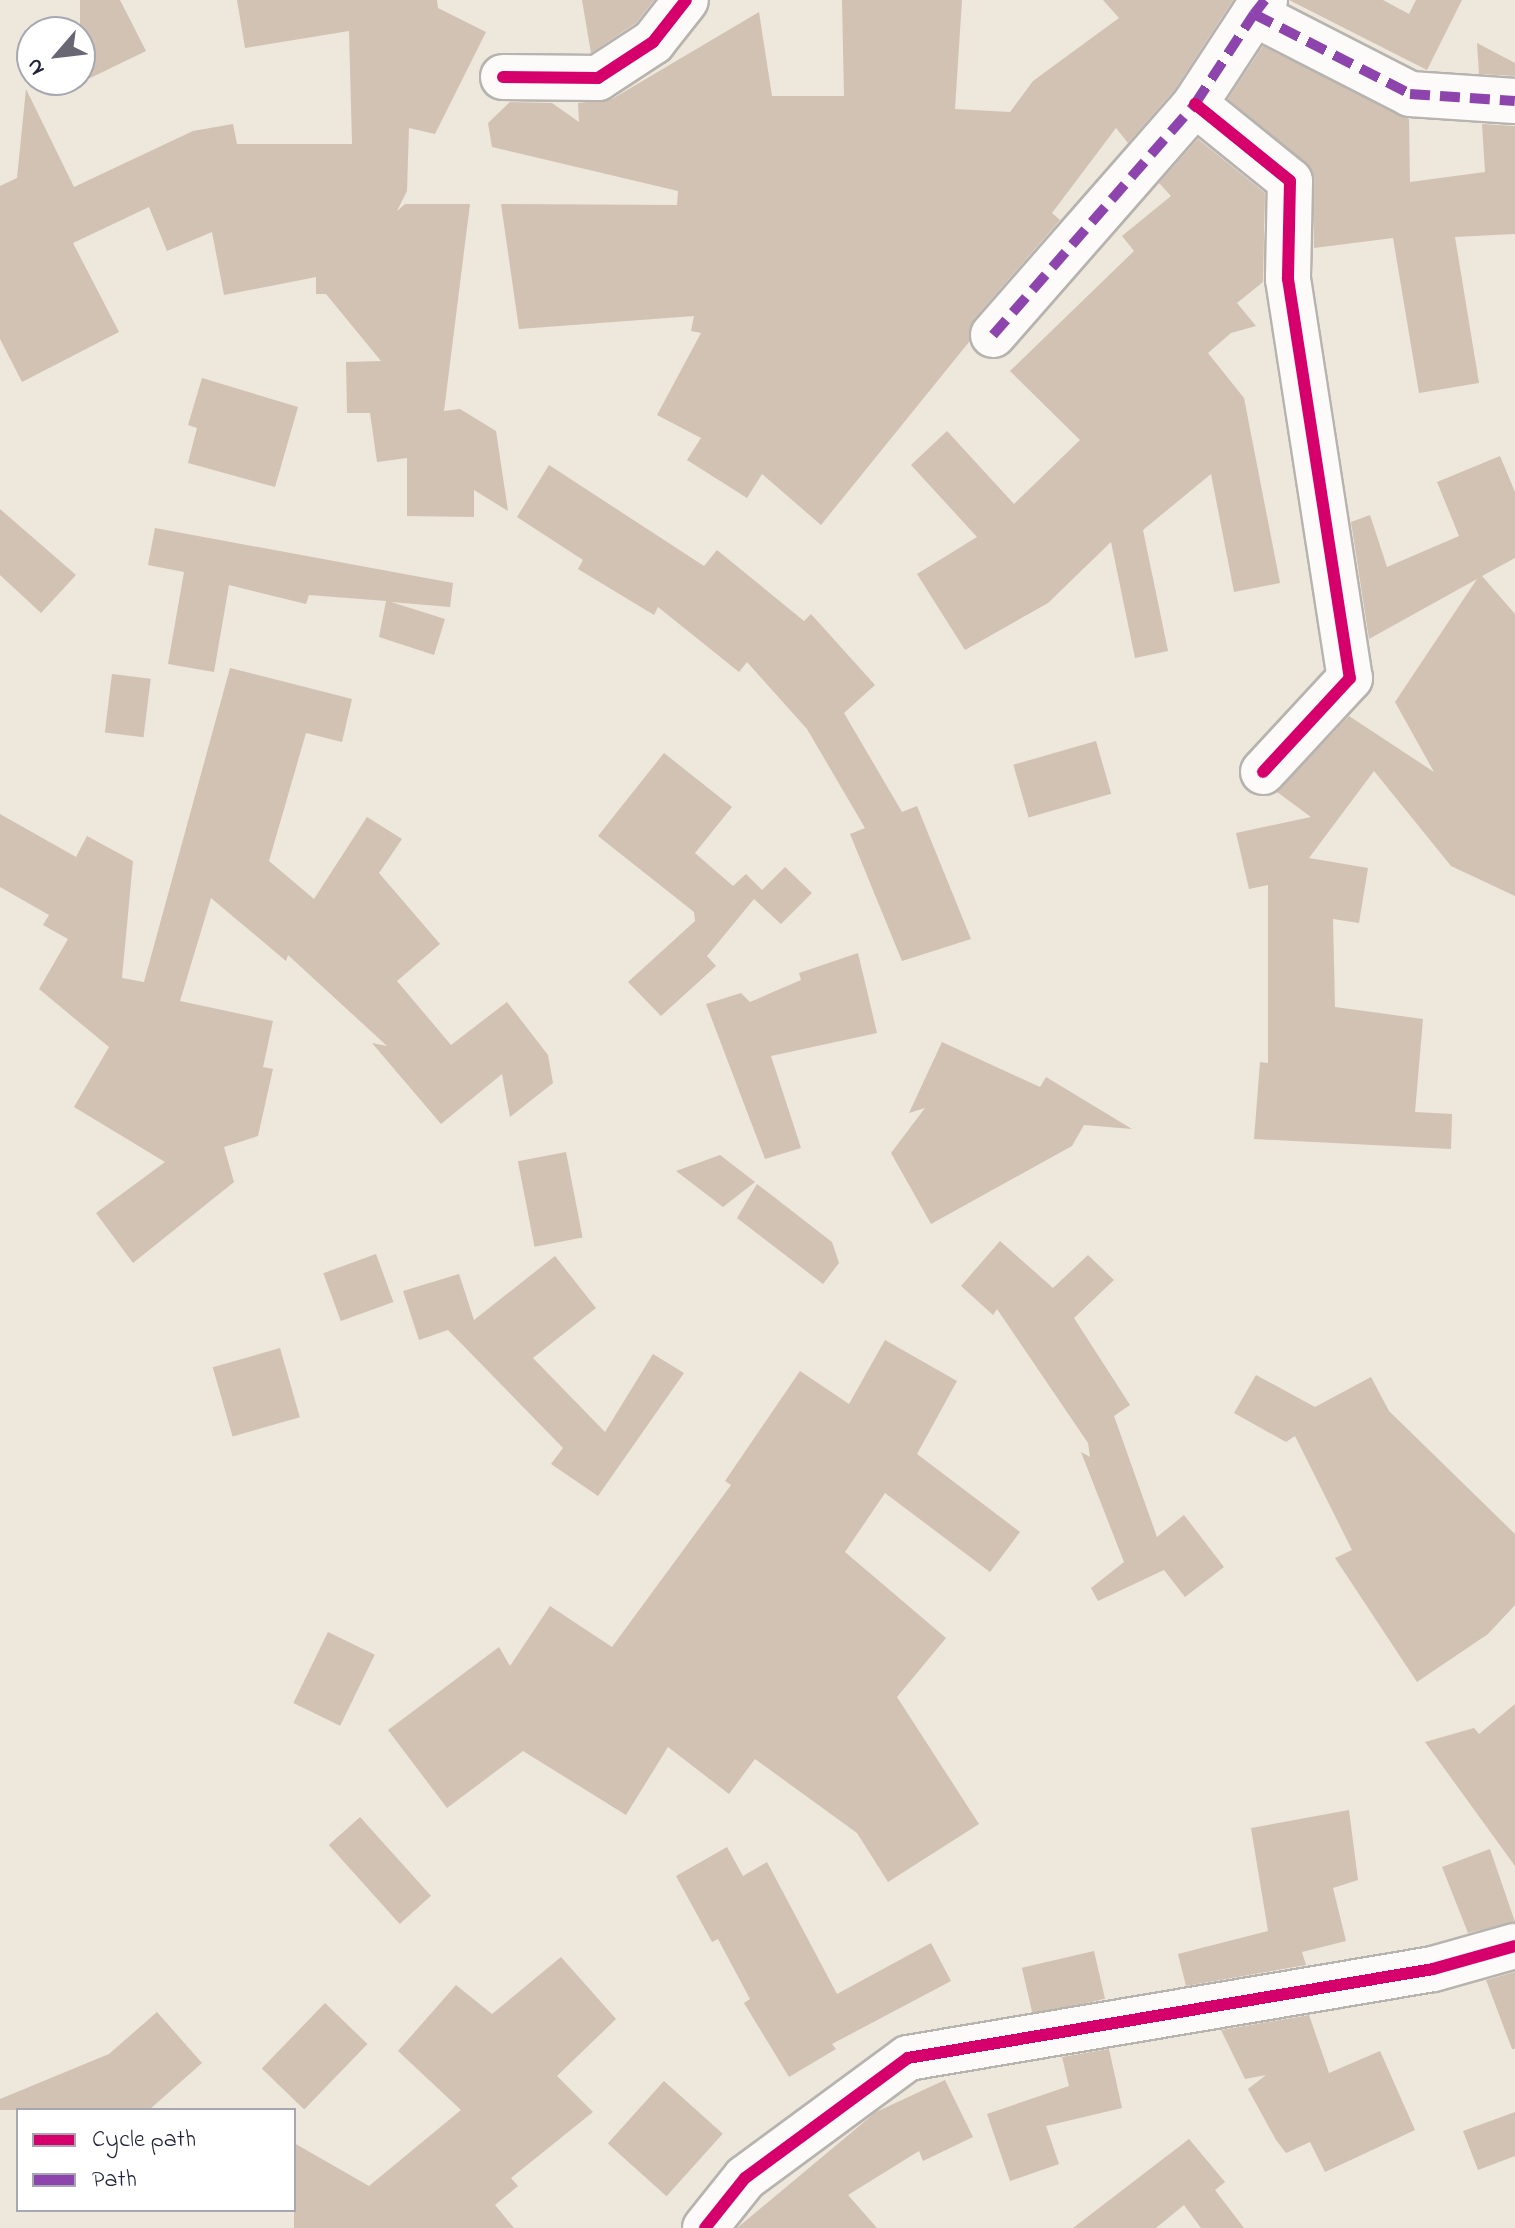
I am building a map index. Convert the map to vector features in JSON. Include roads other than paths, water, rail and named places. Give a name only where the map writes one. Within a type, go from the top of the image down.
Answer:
[{"type":"street","points":[[503,77],[598,78],[653,42],[686,0]]},
{"type":"street","points":[[993,335],[1195,104],[1259,7],[1410,94],[1515,101]]},
{"type":"street","points":[[1195,104],[1290,181],[1288,279],[1350,678],[1263,772]]},
{"type":"street","points":[[705,2228],[745,2178],[908,2058],[1433,1969],[1515,1946]]}]
